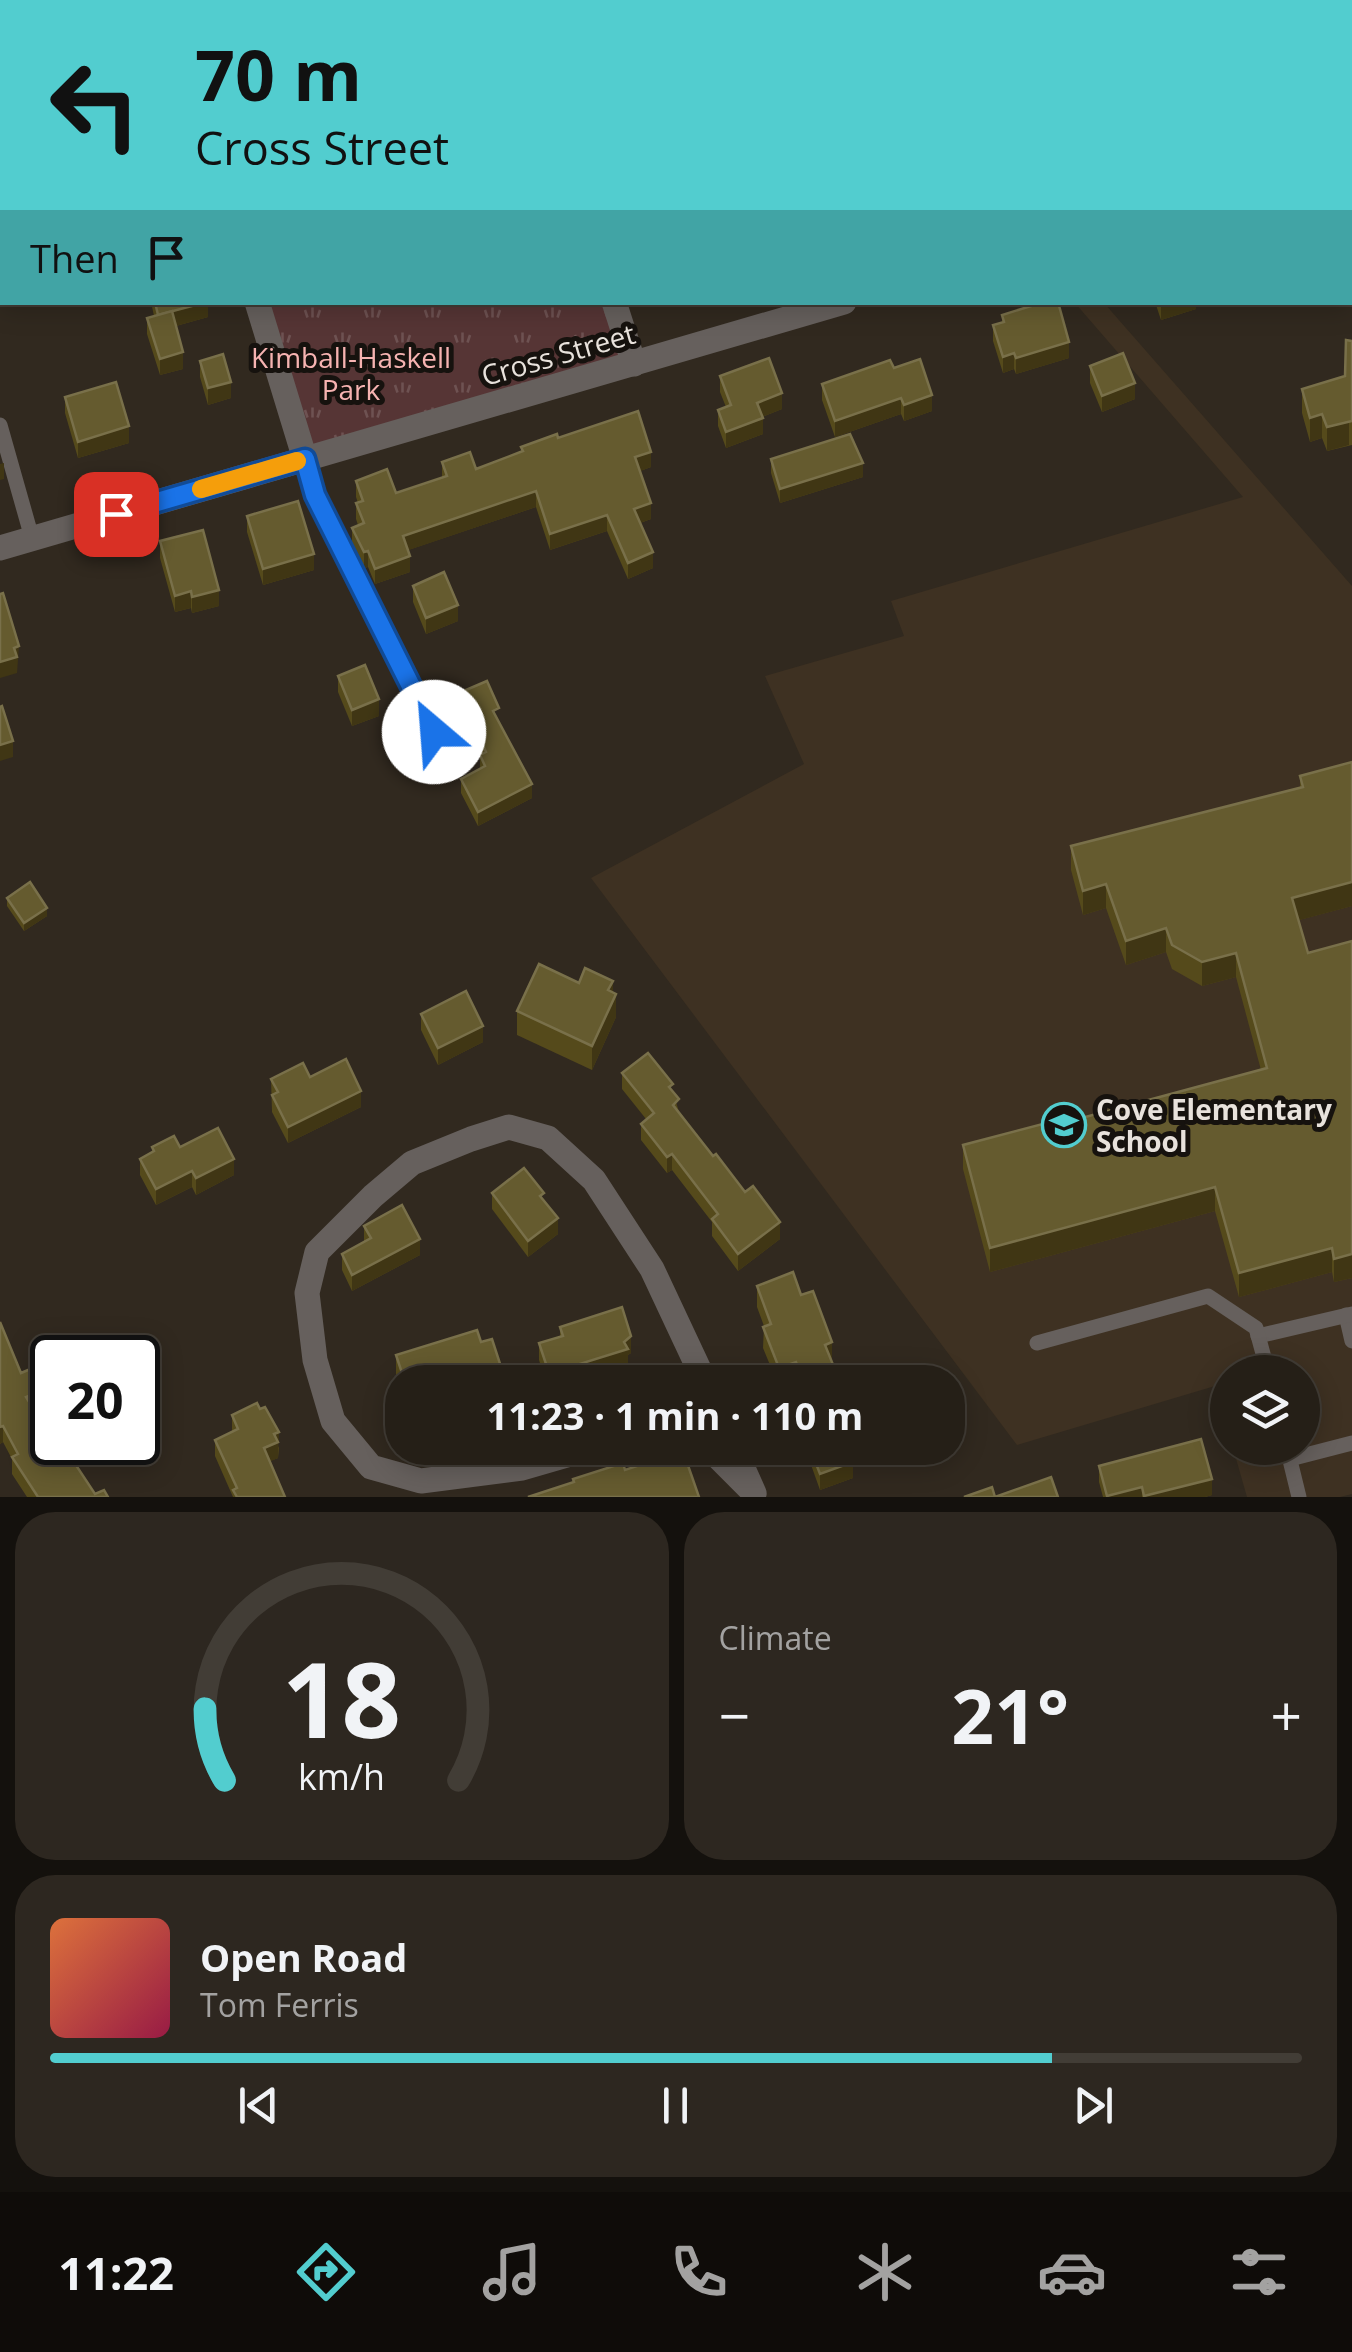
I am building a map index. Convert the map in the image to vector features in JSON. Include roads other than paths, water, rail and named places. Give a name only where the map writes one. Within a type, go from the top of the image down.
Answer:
[{"type":"street","points":[[258,305],[305,459]]},
{"type":"street","points":[[615,305],[634,364]]},
{"type":"street","name":"Cross Street","points":[[0,548],[834,305]]},
{"type":"street","points":[[532,1465],[421,1481],[370,1467],[333,1421],[315,1360],[308,1293],[317,1252],[412,1163],[509,1127],[548,1138],[594,1180],[652,1268],[697,1365]]},
{"type":"street","points":[[726,1465],[755,1495]]},
{"type":"street","points":[[742,1465],[755,1495]]},
{"type":"lane","points":[[0,424],[32,538]]},
{"type":"lane","points":[[305,459],[315,495],[434,732]]},
{"type":"lane","points":[[1036,1343],[1208,1296],[1256,1328],[1263,1355]]},
{"type":"lane","points":[[1258,1336],[1349,1315],[1352,1341]]},
{"type":"lane","points":[[1320,1448],[1352,1443]]},
{"type":"lane","points":[[1291,1465],[1299,1497]]},
{"type":"place","name":"Cove Elementary School","points":[[1064,1125]]},
{"type":"park label","name":"Kimball-Haskell Park","points":[[351,373]]}]
